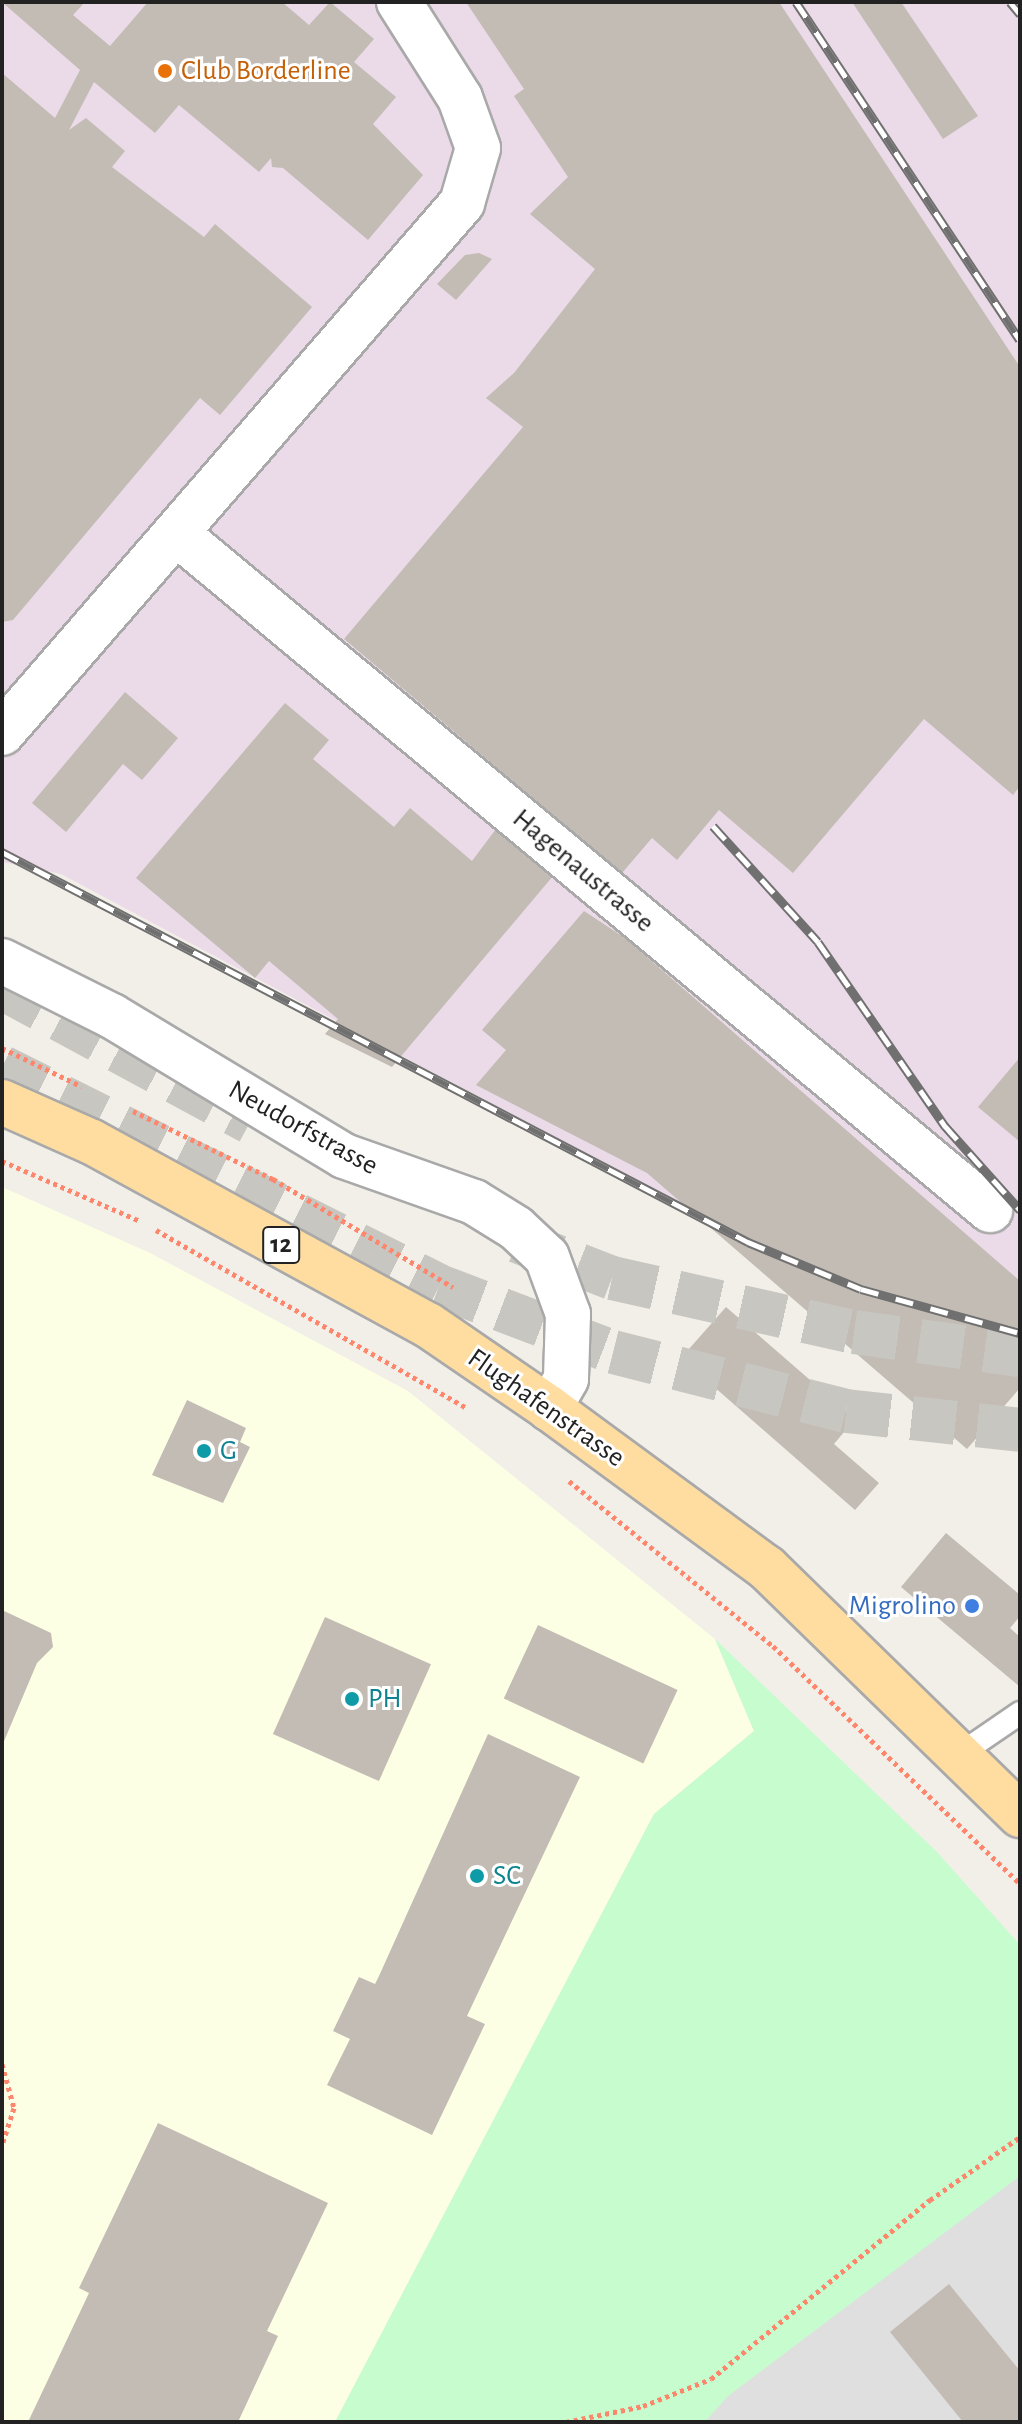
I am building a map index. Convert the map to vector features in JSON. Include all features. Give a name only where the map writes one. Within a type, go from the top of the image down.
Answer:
[{"type":"main road","name":"Flughafenstrasse","points":[[2,1102],[92,1142],[428,1325],[549,1408],[767,1568],[963,1752],[1020,1815]]},
{"type":"street","points":[[2,733],[462,203],[478,148],[460,98],[399,2]]},
{"type":"street","name":"Hagenaustrasse","points":[[176,533],[990,1210]]},
{"type":"street","name":"Neudorfstrasse","points":[[2,961],[112,1016],[344,1156],[474,1202],[516,1228],[563,1287],[566,1379],[549,1408]]},
{"type":"lane","points":[[963,1752],[1020,1713]]},
{"type":"path","points":[[2,1048],[91,1091]]},
{"type":"path","points":[[119,1105],[273,1179],[444,1277]]},
{"type":"path","points":[[2,1161],[140,1221],[475,1413]]},
{"type":"path","points":[[562,1474],[773,1646],[1020,1884]]},
{"type":"path","points":[[2,2064],[14,2108],[2,2146]]},
{"type":"path","points":[[566,2422],[643,2406],[711,2379],[930,2200],[1020,2137]]},
{"type":"shaded area","points":[[2,2],[1020,2],[1020,1366],[948,1347],[61,874],[2,862]]},
{"type":"shaded area","points":[[2,1187],[150,1253],[408,1391],[715,1639],[754,1731],[654,1814],[335,2422],[2,2422]]},
{"type":"shaded area","points":[[1020,2116],[1020,2422],[667,2422]]},
{"type":"green space","points":[[715,1639],[937,1852],[1020,1945],[1020,2176],[728,2396],[705,2422],[335,2422],[654,1814],[754,1731]]},
{"type":"building","points":[[2,2],[85,2],[73,15],[110,46],[148,2],[282,2],[309,25],[330,2],[374,39],[354,62],[396,97],[373,124],[423,175],[368,240],[283,168],[272,167],[271,158],[259,172],[179,105],[155,133],[94,82],[69,130],[86,118],[125,151],[112,167],[204,237],[215,224],[312,307],[220,415],[200,398],[13,620],[2,622],[2,73],[55,118],[80,70]]},
{"type":"building","points":[[466,2],[779,2],[1020,367],[1020,786],[1013,795],[924,719],[793,873],[719,810],[677,860],[652,838],[622,873],[344,639],[523,427],[486,398],[514,373],[595,269],[530,214],[568,177],[514,96],[524,89]]},
{"type":"building","points":[[852,2],[901,2],[978,116],[943,139]]},
{"type":"building","points":[[479,253],[492,259],[456,300],[437,284],[465,255]]},
{"type":"building","points":[[125,692],[178,738],[142,780],[123,764],[66,832],[32,803]]},
{"type":"building","points":[[285,703],[329,740],[313,759],[394,827],[410,808],[472,861],[496,829],[553,876],[392,1067],[325,1034],[338,1019],[269,961],[255,978],[136,878]]},
{"type":"building","points":[[584,911],[625,938],[1020,1281],[1020,1388],[967,1449],[647,1173],[476,1085],[506,1050],[482,1030]]},
{"type":"building","points":[[1020,1057],[1020,1142],[978,1107]]},
{"type":"building","points":[[726,1307],[855,1419],[834,1444],[879,1483],[855,1510],[681,1358]]},
{"type":"building","name":"G","points":[[187,1400],[246,1428],[240,1442],[250,1447],[223,1503],[152,1475]]},
{"type":"building","points":[[946,1533],[1020,1595],[1020,1616],[1010,1628],[1020,1637],[1020,1687],[901,1587]]},
{"type":"building","points":[[2,1610],[51,1633],[53,1647],[37,1663],[2,1746]]},
{"type":"building","name":"PH","points":[[325,1617],[431,1664],[379,1781],[273,1734]]},
{"type":"building","points":[[538,1625],[678,1690],[643,1763],[504,1698]]},
{"type":"building","name":"SC","points":[[488,1734],[580,1777],[467,2016],[485,2024],[432,2135],[327,2085],[350,2039],[333,2031],[359,1977],[375,1984]]},
{"type":"building","points":[[158,2123],[328,2203],[267,2331],[278,2336],[238,2422],[28,2422],[89,2293],[79,2288]]},
{"type":"building","points":[[949,2284],[1020,2371],[1020,2422],[963,2422],[890,2332]]},
{"type":"tunnel","points":[[2,988],[250,1122]]},
{"type":"tunnel","points":[[2,1067],[439,1286],[613,1352],[846,1411],[1020,1430]]},
{"type":"tunnel","points":[[517,1241],[612,1278],[854,1332],[1020,1355]]},
{"type":"railway","points":[[796,2],[1020,340]]},
{"type":"railway","points":[[1010,2],[1020,14]]},
{"type":"railway","points":[[713,826],[818,942],[945,1126],[1020,1210]]},
{"type":"railway","points":[[2,852],[748,1242],[861,1289],[1020,1333]]},
{"type":"place","name":"Club Borderline","points":[[165,71]]},
{"type":"place","name":"G","points":[[204,1451]]},
{"type":"place","name":"Migrolino","points":[[972,1606]]},
{"type":"place","name":"PH","points":[[352,1699]]},
{"type":"place","name":"SC","points":[[477,1876]]}]
